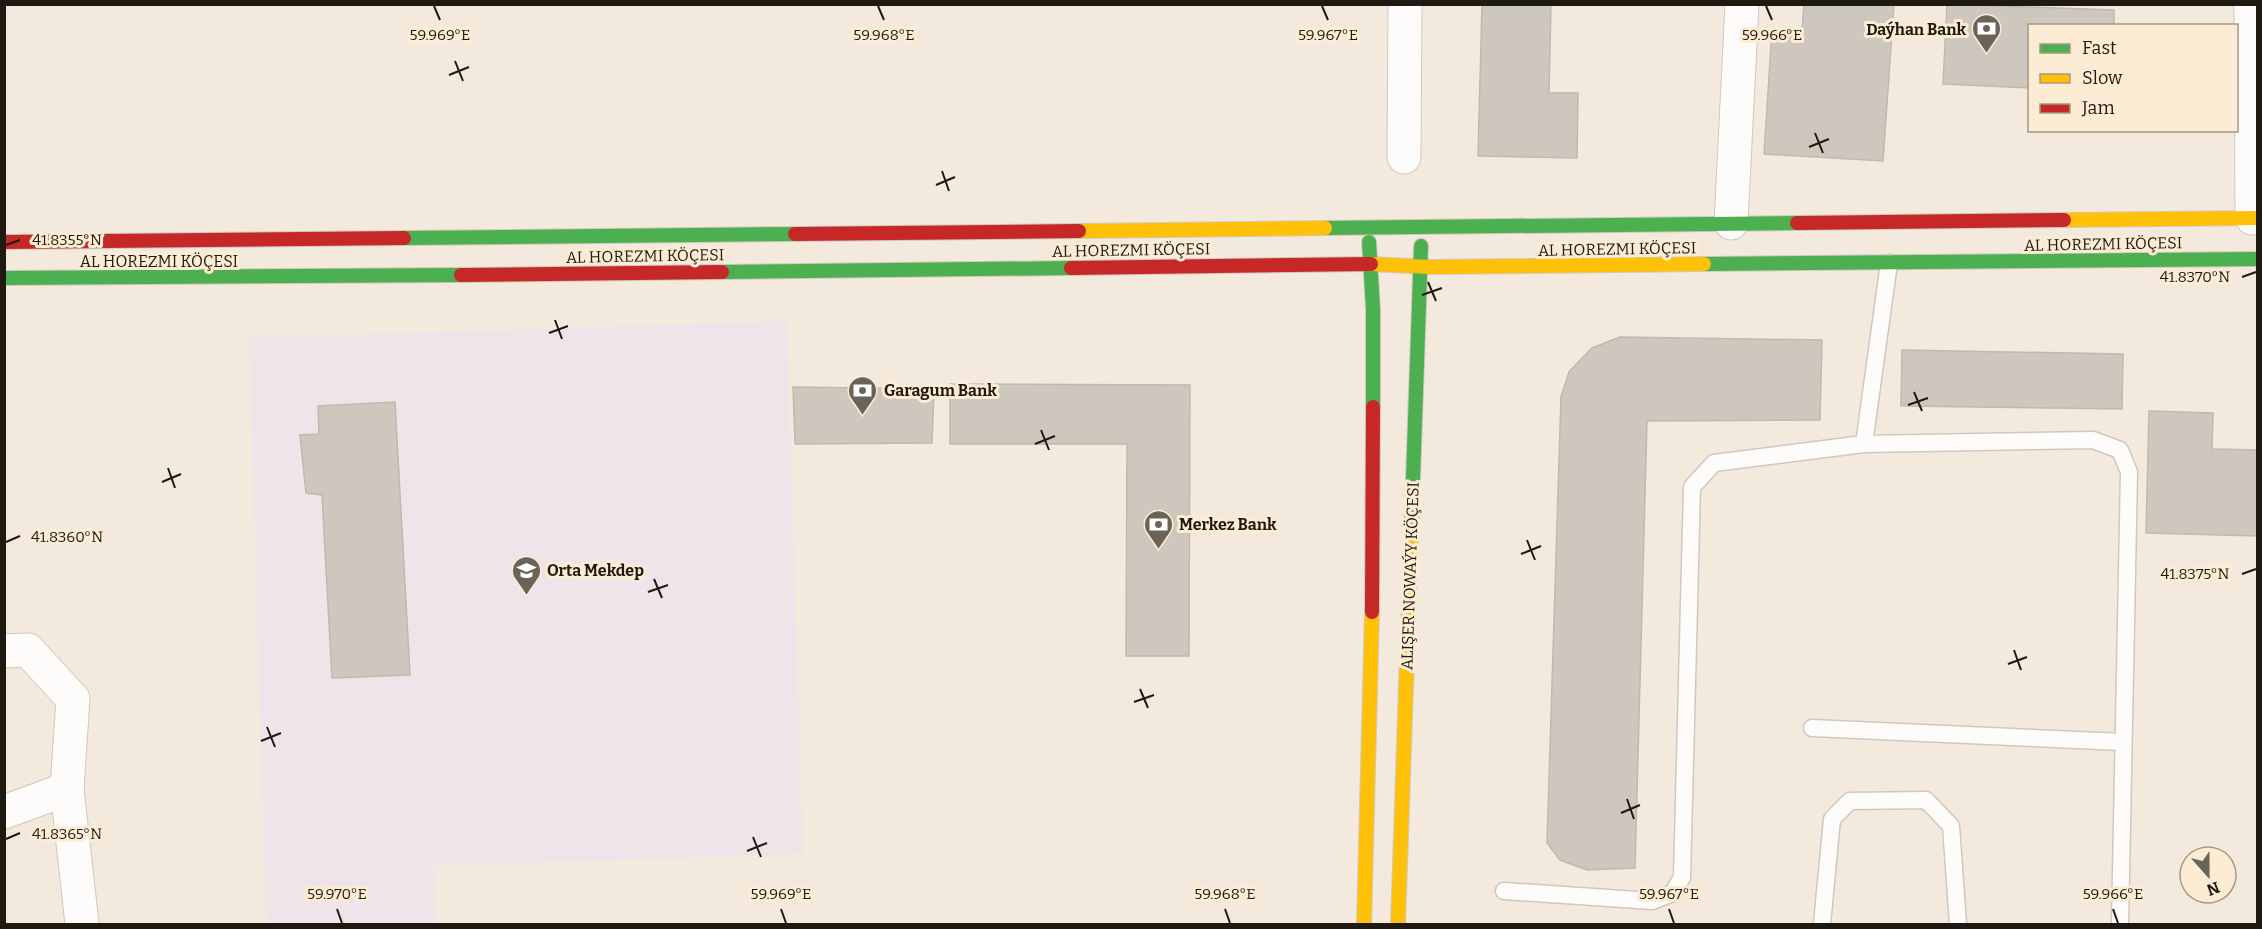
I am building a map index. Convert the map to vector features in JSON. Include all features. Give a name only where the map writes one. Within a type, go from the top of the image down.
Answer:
[{"type":"street","points":[[1404,157],[1405,4]]},
{"type":"street","points":[[1731,224],[1742,4]]},
{"type":"street","points":[[2251,4],[2254,218]]},
{"type":"street","name":"AL HOREZMI KÖÇESI","points":[[4,242],[2254,218]]},
{"type":"street","points":[[1364,924],[1373,565],[1371,264],[1368,228]]},
{"type":"street","name":"ALIŞER NOWAÝY KÖÇESI","points":[[1398,924],[1422,228]]},
{"type":"street","name":"AL HOREZMI KÖÇESI","points":[[4,278],[306,277],[1371,264],[1420,266],[2258,259]]},
{"type":"street","points":[[4,651],[28,650],[73,699],[67,789],[82,924]]},
{"type":"street","points":[[4,812],[67,789]]},
{"type":"lane","points":[[1864,444],[1889,263]]},
{"type":"lane","points":[[1504,891],[1652,901],[1672,893],[1682,877],[1692,487],[1714,463],[1864,444],[2093,440],[2120,450],[2129,472],[2120,924]]},
{"type":"lane","points":[[1812,729],[2123,742]]},
{"type":"lane","points":[[1822,924],[1832,819],[1850,801],[1926,800],[1952,826],[1958,924]]},
{"type":"shaded area","name":"Orta Mekdep","points":[[787,321],[803,854],[434,866],[435,924],[266,924],[249,338]]},
{"type":"building","points":[[1482,4],[1551,4],[1549,93],[1578,93],[1577,158],[1478,156]]},
{"type":"building","points":[[1804,4],[1894,4],[1883,161],[1764,154],[1772,30],[1802,32]]},
{"type":"building","name":"Daýhan Bank","points":[[1947,4],[2114,10],[2114,24],[2028,24],[2028,88],[1943,84]]},
{"type":"building","points":[[1620,337],[1822,340],[1820,420],[1647,421],[1635,868],[1587,870],[1560,860],[1547,843],[1561,397],[1569,372],[1592,348]]},
{"type":"building","points":[[1902,350],[2123,354],[2122,409],[1901,406]]},
{"type":"building","name":"Merkez Bank","points":[[950,384],[1190,385],[1189,656],[1126,656],[1127,444],[950,444]]},
{"type":"building","name":"Garagum Bank","points":[[793,387],[934,389],[932,443],[795,444]]},
{"type":"building","points":[[395,402],[410,675],[332,678],[322,495],[306,493],[300,435],[319,434],[318,406]]},
{"type":"building","points":[[2149,411],[2213,413],[2212,449],[2258,450],[2258,536],[2146,533]]},
{"type":"traffic: fast","points":[[1325,228],[1797,223]]},
{"type":"traffic: fast","points":[[404,238],[795,234]]},
{"type":"traffic: fast","points":[[1369,242],[1373,309],[1373,407]]},
{"type":"traffic: fast","points":[[1411,537],[1421,246]]},
{"type":"traffic: fast","points":[[1704,264],[2258,259]]},
{"type":"traffic: fast","points":[[722,272],[1071,268]]},
{"type":"traffic: fast","points":[[4,278],[461,275]]},
{"type":"traffic: slow","points":[[2064,220],[2258,218]]},
{"type":"traffic: slow","points":[[1079,231],[1325,228]]},
{"type":"traffic: slow","points":[[1371,264],[1430,267],[1704,264]]},
{"type":"traffic: slow","points":[[1398,924],[1411,537]]},
{"type":"traffic: slow","points":[[1364,924],[1372,612]]},
{"type":"traffic: jam","points":[[1797,223],[2064,220]]},
{"type":"traffic: jam","points":[[795,234],[1079,231]]},
{"type":"traffic: jam","points":[[4,242],[404,238]]},
{"type":"traffic: jam","points":[[1071,268],[1371,264]]},
{"type":"traffic: jam","points":[[461,275],[722,272]]},
{"type":"traffic: jam","points":[[1372,612],[1373,407]]},
{"type":"place","name":"Daýhan Bank","points":[[1987,54]]},
{"type":"place","name":"Garagum Bank","points":[[863,416]]},
{"type":"place","name":"Merkez Bank","points":[[1158,550]]},
{"type":"place","name":"Orta Mekdep","points":[[526,596]]}]
